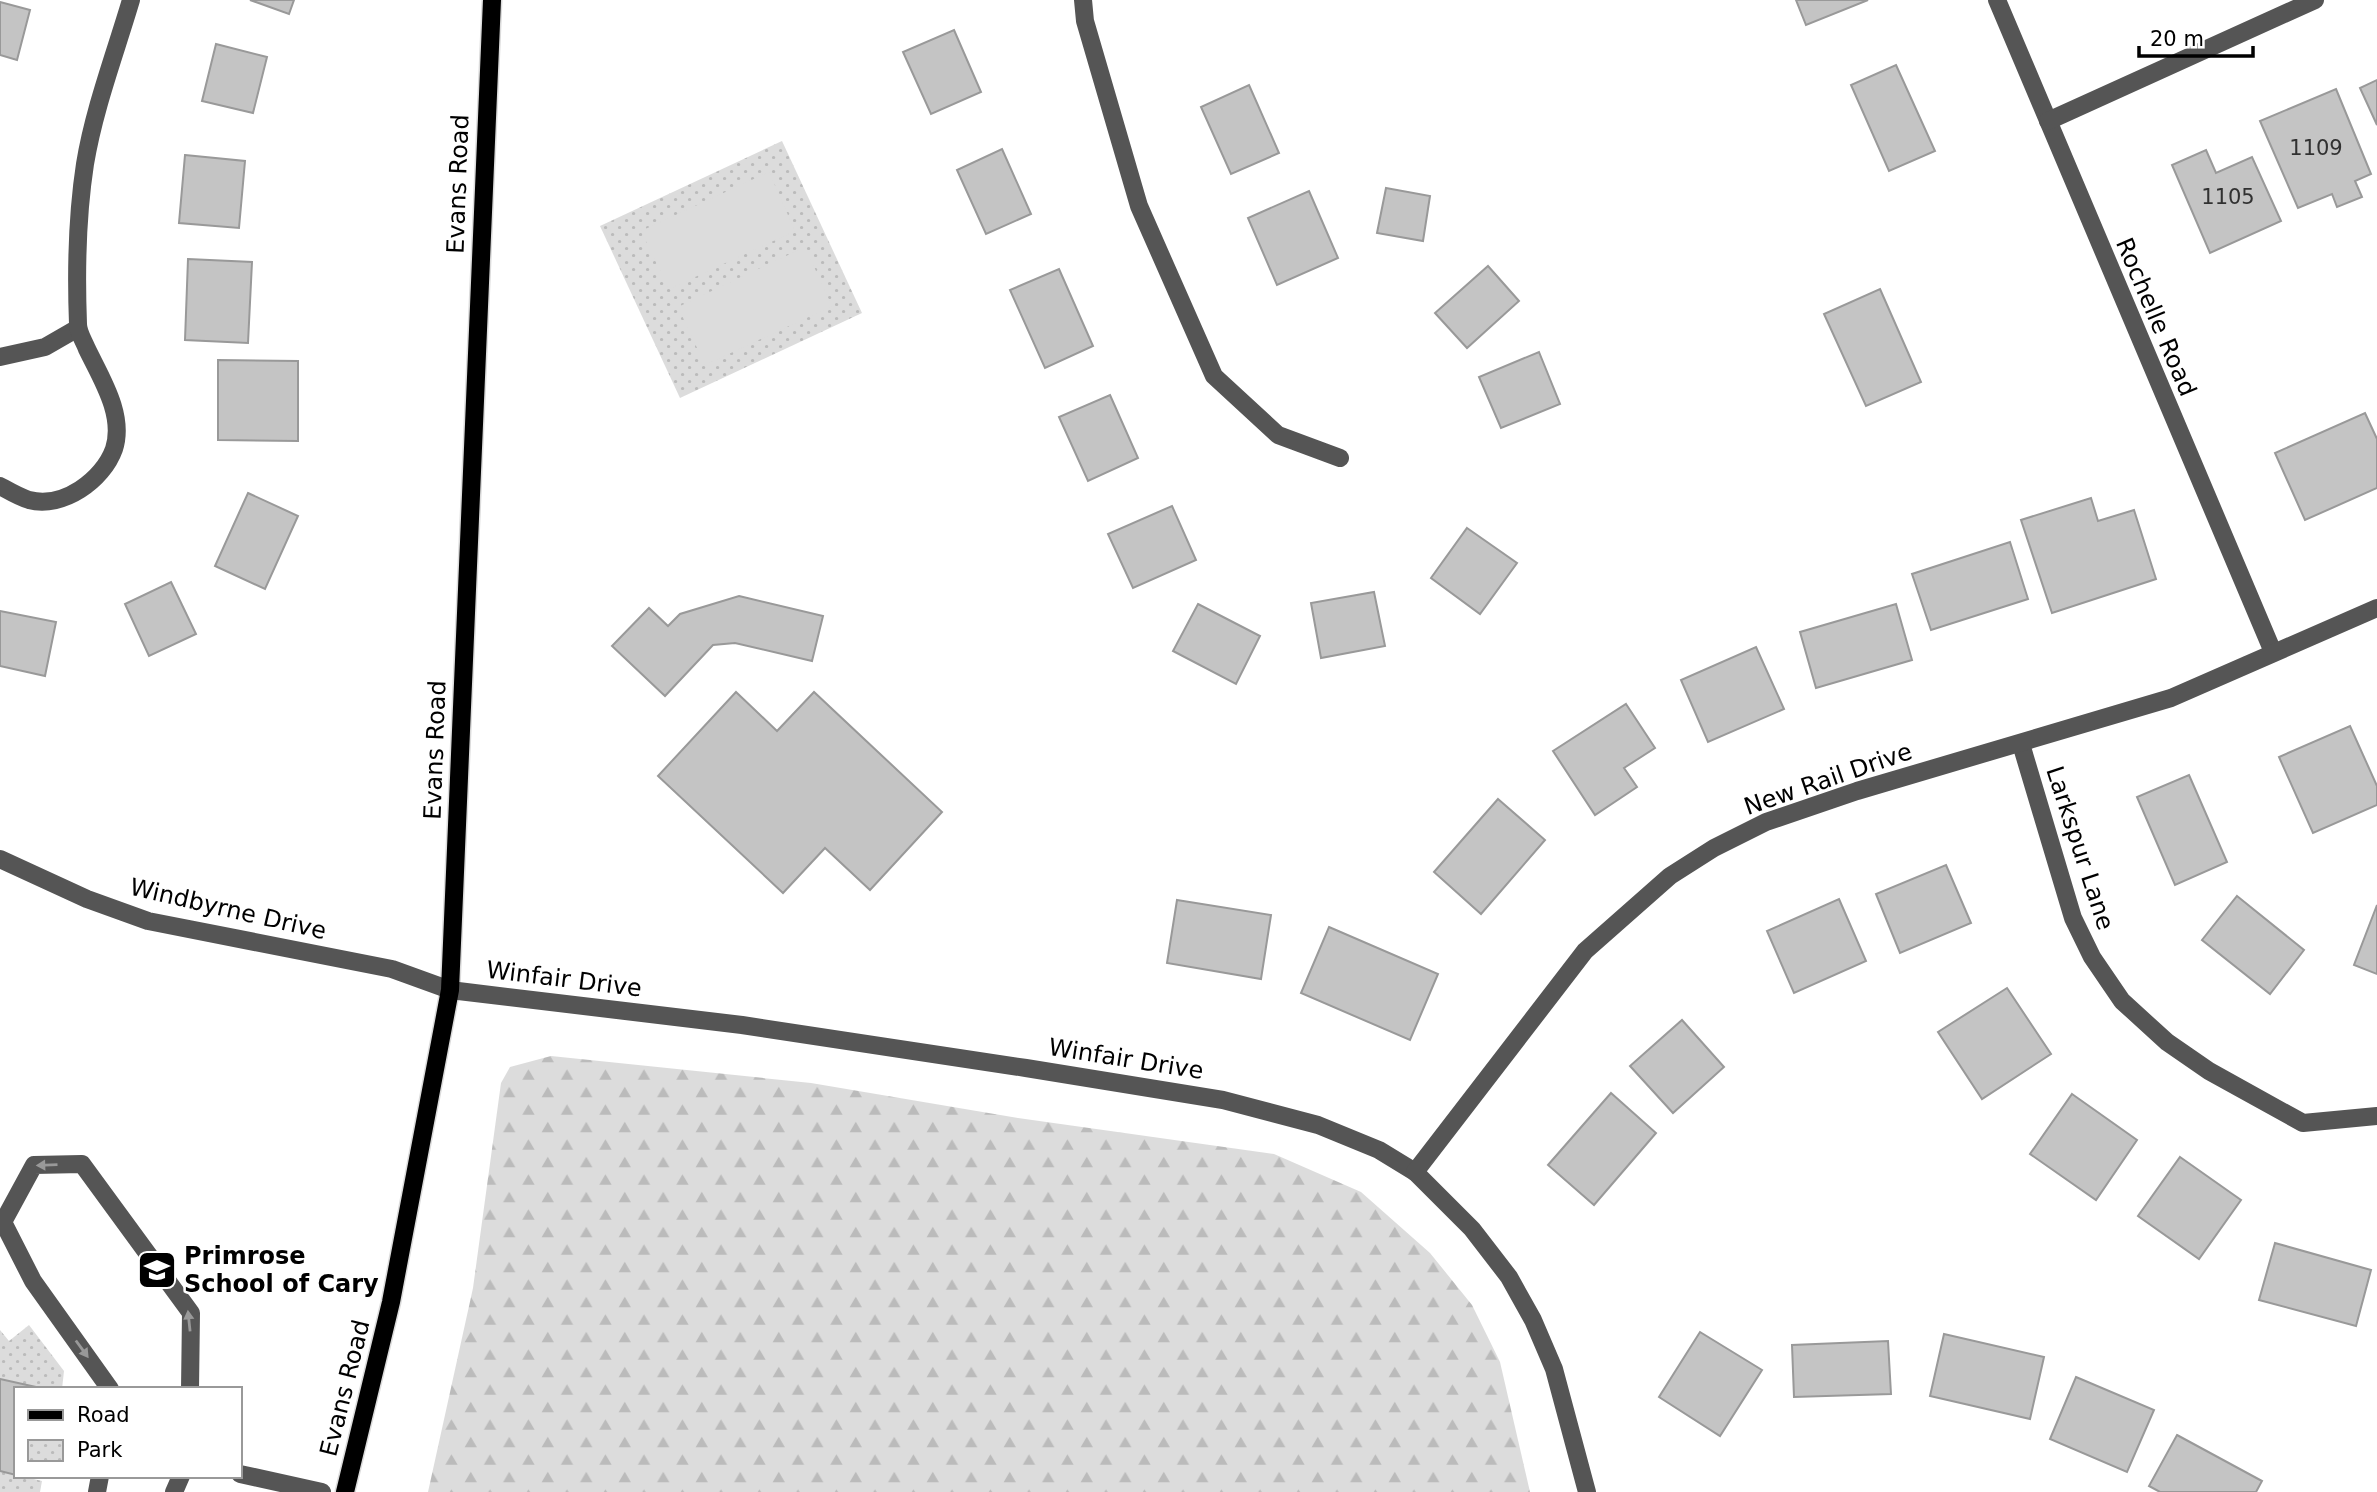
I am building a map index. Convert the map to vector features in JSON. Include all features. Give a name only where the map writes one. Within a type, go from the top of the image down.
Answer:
[{"type":"main road","name":"Evans Road","points":[[345,1492],[391,1302],[450,990],[492,0]]},
{"type":"street","points":[[0,486],[31,500],[59,498],[85,487],[102,472],[114,449],[117,426],[110,397],[78,328],[81,201],[94,122],[131,0]]},
{"type":"street","points":[[1083,0],[1085,21],[1139,206],[1214,376],[1278,435],[1340,458]]},
{"type":"street","name":"Rochelle Road","points":[[1997,0],[2273,652]]},
{"type":"street","points":[[2048,121],[2315,0]]},
{"type":"street","points":[[0,357],[45,347],[78,328]]},
{"type":"street","name":"New Rail Drive","points":[[1415,1172],[1585,951],[1670,876],[1714,848],[1766,822],[1857,791],[2171,698],[2377,608]]},
{"type":"street","name":"Larkspur Lane","points":[[2021,744],[2073,918],[2092,957],[2122,1001],[2167,1042],[2209,1071],[2303,1123],[2377,1116]]},
{"type":"street","name":"Windbyrne Drive","points":[[0,859],[87,899],[148,921],[392,969],[450,990]]},
{"type":"street","name":"Winfair Drive","points":[[450,990],[742,1025],[1223,1100],[1318,1125],[1378,1150],[1415,1172],[1472,1229],[1509,1277],[1533,1320],[1554,1369],[1587,1492]]},
{"type":"street","points":[[109,1387],[33,1281],[3,1222],[34,1165],[82,1164],[191,1313],[190,1387]]},
{"type":"street","points":[[242,1474],[322,1492]]},
{"type":"green space","points":[[782,141],[862,313],[680,398],[600,226]]},
{"type":"green space","points":[[769,172],[795,231],[669,289],[641,231]]},
{"type":"green space","points":[[805,247],[832,306],[705,365],[678,307]]},
{"type":"green space","points":[[551,1056],[811,1083],[1018,1118],[1274,1154],[1361,1192],[1430,1253],[1472,1305],[1500,1362],[1530,1492],[428,1492],[473,1288],[501,1083],[510,1067]]},
{"type":"green space","points":[[29,1325],[64,1371],[62,1387],[36,1387],[0,1379],[0,1330],[9,1341]]},
{"type":"green space","points":[[0,1471],[14,1474],[14,1478],[42,1481],[40,1492],[0,1492]]},
{"type":"building","points":[[250,0],[294,0],[289,14]]},
{"type":"building","points":[[1796,0],[1868,0],[1806,25]]},
{"type":"building","points":[[0,2],[30,10],[17,60],[0,55]]},
{"type":"building","points":[[954,30],[981,92],[931,114],[903,52]]},
{"type":"building","points":[[216,44],[267,57],[253,113],[202,101]]},
{"type":"building","points":[[1896,65],[1935,151],[1889,171],[1851,85]]},
{"type":"building","points":[[2377,80],[2377,125],[2360,88]]},
{"type":"building","points":[[1249,85],[1279,153],[1231,174],[1201,107]]},
{"type":"building","points":[[2336,89],[2371,174],[2355,181],[2362,197],[2337,207],[2332,194],[2298,208],[2260,121]]},
{"type":"building","points":[[1002,149],[1031,214],[986,234],[957,170]]},
{"type":"building","points":[[2206,150],[2216,173],[2252,157],[2281,221],[2210,253],[2172,165]]},
{"type":"building","points":[[185,155],[245,161],[239,228],[179,223]]},
{"type":"building","points":[[1386,188],[1430,196],[1423,241],[1377,233]]},
{"type":"building","points":[[1309,191],[1338,258],[1277,285],[1248,218]]},
{"type":"building","points":[[188,259],[252,262],[248,343],[185,340]]},
{"type":"building","points":[[1488,266],[1519,301],[1467,348],[1435,313]]},
{"type":"building","points":[[1059,269],[1093,346],[1045,368],[1010,290]]},
{"type":"building","points":[[1880,289],[1921,382],[1866,406],[1824,314]]},
{"type":"building","points":[[1539,352],[1560,404],[1501,428],[1479,377]]},
{"type":"building","points":[[218,360],[298,361],[298,441],[218,440]]},
{"type":"building","points":[[1110,395],[1138,458],[1088,481],[1059,417]]},
{"type":"building","points":[[2365,413],[2377,439],[2377,488],[2305,520],[2275,453]]},
{"type":"building","points":[[248,493],[298,516],[265,589],[215,566]]},
{"type":"building","points":[[2091,498],[2098,521],[2134,510],[2156,579],[2052,613],[2021,520]]},
{"type":"building","points":[[1172,506],[1196,560],[1133,588],[1108,534]]},
{"type":"building","points":[[1467,528],[1517,563],[1480,614],[1431,578]]},
{"type":"building","points":[[2010,542],[2028,599],[1931,630],[1912,574]]},
{"type":"building","points":[[171,582],[196,634],[149,656],[125,604]]},
{"type":"building","points":[[1374,592],[1385,646],[1321,658],[1311,603]]},
{"type":"building","points":[[739,596],[823,616],[812,661],[735,643],[713,645],[665,696],[612,646],[649,608],[668,626],[680,614]]},
{"type":"building","points":[[1198,604],[1260,636],[1236,684],[1173,651]]},
{"type":"building","points":[[1896,604],[1912,660],[1816,688],[1800,632]]},
{"type":"building","points":[[0,611],[56,622],[45,676],[0,666]]},
{"type":"building","points":[[1756,647],[1784,709],[1708,742],[1681,680]]},
{"type":"building","points":[[736,692],[777,731],[814,692],[942,812],[870,890],[825,848],[783,893],[658,776]]},
{"type":"building","points":[[1626,704],[1655,748],[1624,768],[1637,787],[1595,815],[1553,751]]},
{"type":"building","points":[[2350,726],[2377,786],[2377,805],[2313,833],[2279,757]]},
{"type":"building","points":[[2189,775],[2227,862],[2175,885],[2137,797]]},
{"type":"building","points":[[1498,799],[1545,840],[1481,914],[1434,872]]},
{"type":"building","points":[[1946,865],[1971,923],[1900,953],[1876,894]]},
{"type":"building","points":[[2237,896],[2304,950],[2270,994],[2202,940]]},
{"type":"building","points":[[1839,899],[1866,961],[1794,993],[1767,931]]},
{"type":"building","points":[[1177,900],[1271,915],[1261,979],[1167,963]]},
{"type":"building","points":[[2377,905],[2377,974],[2354,965]]},
{"type":"building","points":[[1329,927],[1438,974],[1410,1040],[1301,993]]},
{"type":"building","points":[[2007,988],[2051,1054],[1982,1099],[1938,1032]]},
{"type":"building","points":[[1682,1020],[1724,1067],[1673,1113],[1630,1066]]},
{"type":"building","points":[[1611,1093],[1656,1133],[1594,1205],[1548,1165]]},
{"type":"building","points":[[2072,1094],[2137,1140],[2096,1200],[2030,1154]]},
{"type":"building","points":[[2180,1157],[2241,1200],[2199,1259],[2138,1216]]},
{"type":"building","points":[[2275,1243],[2371,1270],[2356,1326],[2259,1300]]},
{"type":"building","points":[[1700,1332],[1762,1370],[1720,1436],[1659,1397]]},
{"type":"building","points":[[1944,1334],[2044,1357],[2030,1419],[1930,1396]]},
{"type":"building","points":[[1888,1341],[1891,1394],[1794,1397],[1792,1345]]},
{"type":"building","points":[[2076,1377],[2154,1410],[2127,1472],[2050,1439]]},
{"type":"building","points":[[0,1379],[36,1387],[14,1387],[14,1474],[0,1471]]},
{"type":"building","points":[[2177,1435],[2262,1481],[2256,1492],[2160,1492],[2149,1486]]},
{"type":"place","name":"Primrose School of Cary","points":[[157,1270]]}]
